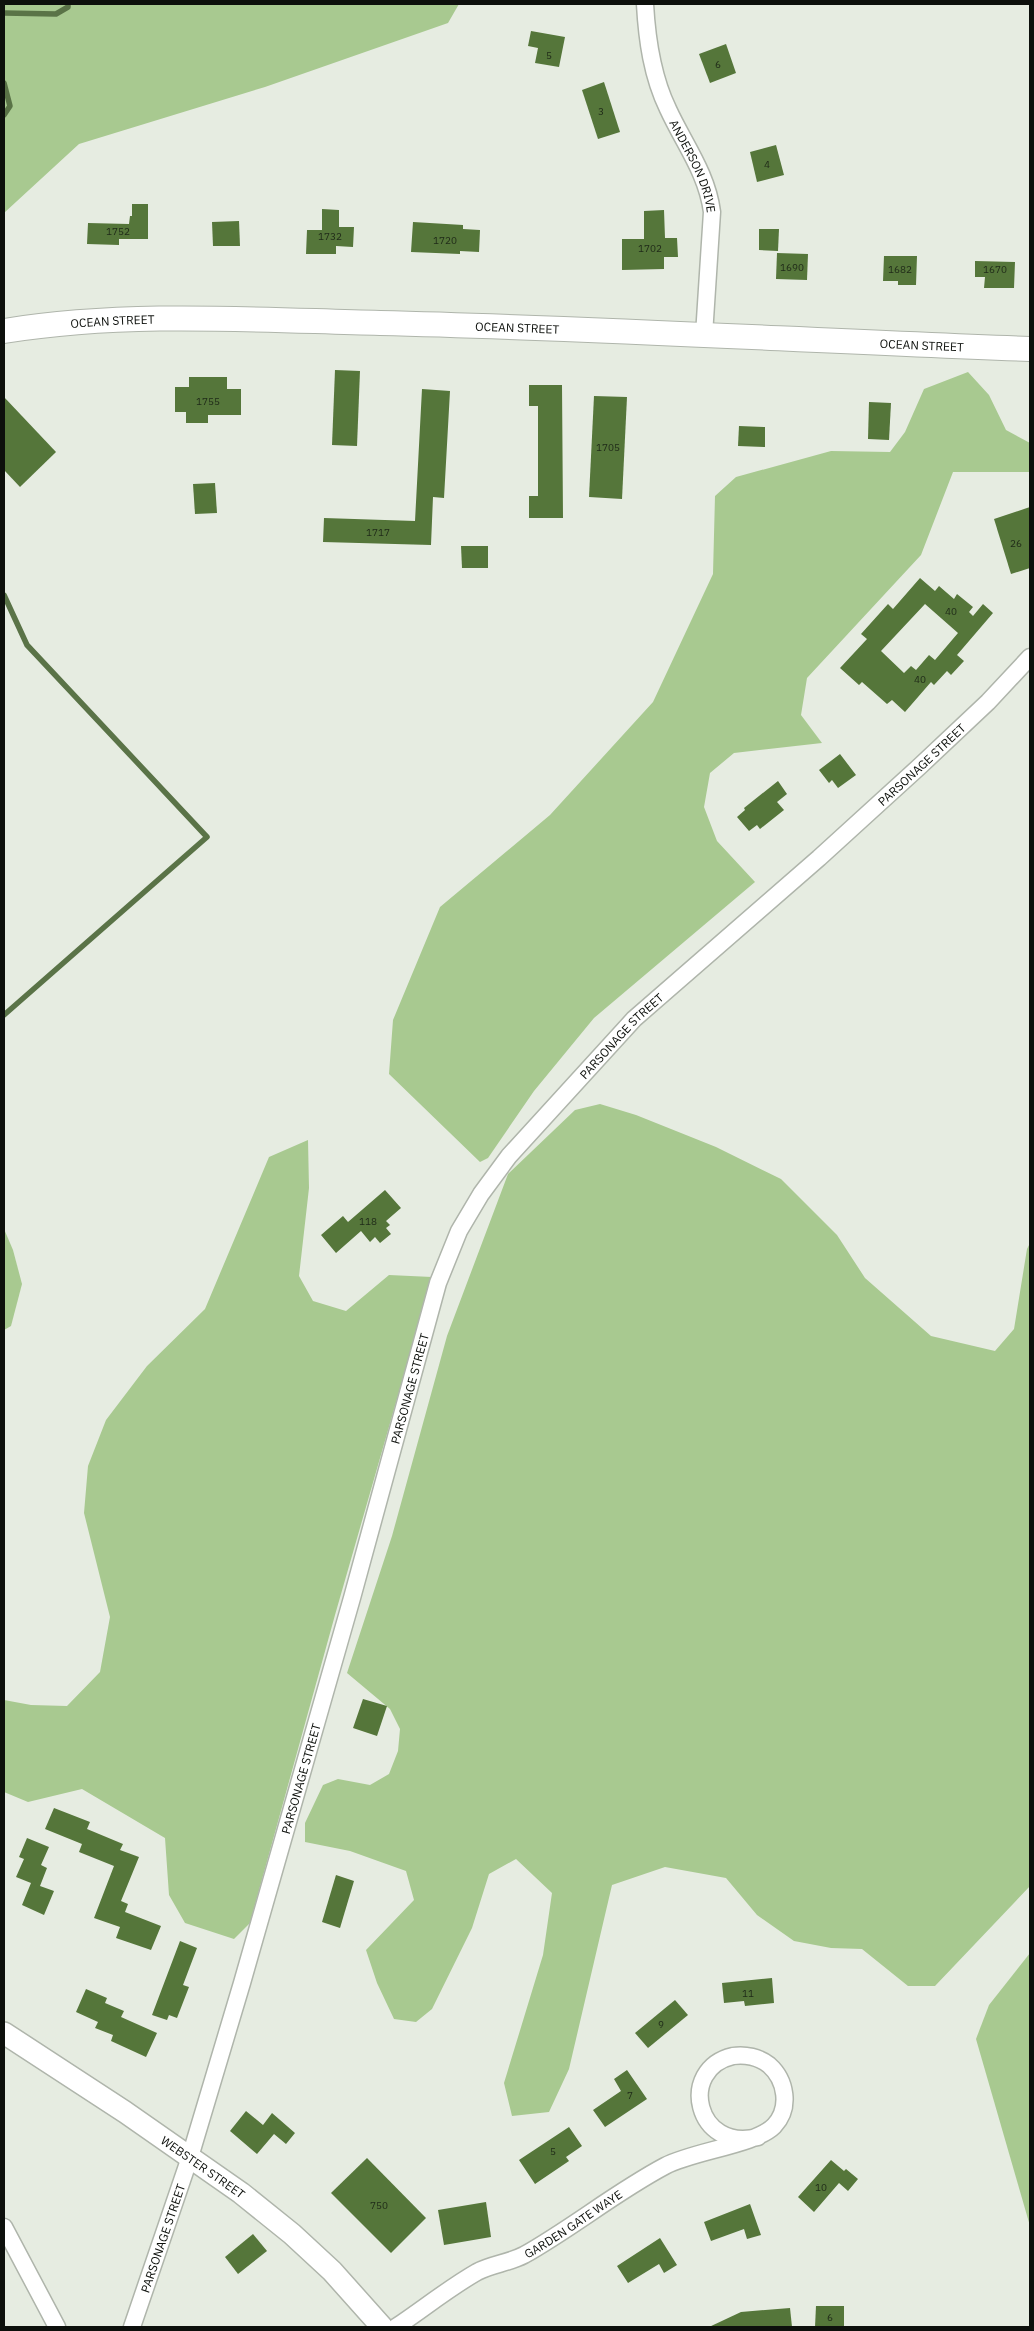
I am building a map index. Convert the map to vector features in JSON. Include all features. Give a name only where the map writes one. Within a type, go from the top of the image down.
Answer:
[{"type":"main road","name":"OCEAN STREET","points":[[4,331],[97,321],[231,317],[1030,349]]},
{"type":"street","name":"ANDERSON DRIVE","points":[[645,4],[647,35],[660,89],[668,109],[699,166],[710,198],[712,212],[704,335]]},
{"type":"street","name":"PARSONAGE STREET","points":[[132,2327],[190,2157],[312,1741],[438,1283],[459,1231],[481,1194],[509,1156],[634,1019],[819,858],[988,702],[1030,657]]},
{"type":"street","name":"WEBSTER STREET","points":[[4,2033],[241,2193],[292,2234],[332,2271],[382,2327]]},
{"type":"street","points":[[746,2055],[756,2058],[774,2070],[781,2080],[784,2091],[782,2113],[772,2128],[758,2137],[736,2140],[726,2137],[716,2132],[703,2115],[700,2104],[702,2083],[715,2065],[724,2059],[746,2055]]},
{"type":"street","name":"GARDEN GATE WAYE","points":[[396,2327],[479,2271],[522,2256],[666,2166],[709,2150],[758,2137]]},
{"type":"street","points":[[4,2227],[57,2327]]},
{"type":"green space","points":[[4,4],[459,4],[448,23],[265,87],[79,144],[4,213]]},
{"type":"green space","points":[[968,372],[989,395],[1006,430],[1030,443],[1030,472],[953,472],[921,555],[807,678],[801,715],[822,743],[734,753],[710,773],[704,807],[717,841],[755,882],[594,1018],[534,1091],[488,1158],[480,1162],[389,1074],[393,1020],[440,907],[550,815],[653,702],[713,574],[715,496],[736,477],[831,451],[890,452],[905,432],[924,389]]},
{"type":"green space","points":[[600,1104],[636,1115],[716,1147],[781,1179],[837,1235],[865,1278],[931,1336],[995,1351],[1014,1329],[1027,1249],[1030,1243],[1030,1886],[935,1986],[908,1986],[862,1949],[831,1948],[794,1941],[757,1915],[726,1878],[665,1867],[612,1885],[569,2069],[549,2112],[512,2116],[504,2083],[543,1955],[552,1893],[516,1859],[489,1874],[472,1928],[432,2009],[416,2022],[394,2019],[377,1983],[366,1950],[414,1900],[406,1871],[350,1851],[305,1842],[305,1823],[323,1785],[338,1779],[370,1785],[389,1774],[398,1751],[400,1729],[390,1709],[347,1673],[392,1536],[447,1336],[508,1174],[575,1110]]},
{"type":"green space","points":[[308,1140],[309,1188],[299,1276],[313,1301],[346,1311],[389,1275],[432,1277],[335,1615],[250,1923],[234,1939],[185,1923],[169,1895],[165,1838],[82,1789],[28,1802],[4,1792],[4,1700],[31,1705],[67,1706],[100,1672],[110,1617],[84,1513],[88,1466],[106,1420],[147,1366],[205,1309],[269,1157]]},
{"type":"green space","points":[[4,1229],[13,1250],[22,1284],[11,1326],[4,1330]]},
{"type":"green space","points":[[1030,1953],[1030,2226],[976,2039],[989,2005]]},
{"type":"building","points":[[531,31],[565,37],[559,67],[535,63],[538,48],[528,46]]},
{"type":"building","points":[[726,44],[736,73],[710,83],[699,54]]},
{"type":"building","points":[[604,82],[620,132],[598,139],[582,90]]},
{"type":"building","points":[[776,145],[784,175],[757,182],[750,152]]},
{"type":"building","points":[[132,204],[148,204],[148,239],[119,239],[119,245],[87,244],[88,223],[129,224],[130,216],[132,216]]},
{"type":"building","points":[[322,209],[339,210],[339,227],[354,227],[353,247],[336,246],[336,254],[306,254],[307,230],[322,230]]},
{"type":"building","points":[[664,210],[665,238],[677,238],[678,257],[664,257],[664,269],[622,270],[622,239],[644,239],[644,211]]},
{"type":"building","points":[[239,221],[240,246],[213,246],[212,222]]},
{"type":"building","points":[[413,222],[463,225],[463,229],[480,230],[479,252],[460,251],[460,254],[411,252]]},
{"type":"building","points":[[759,229],[779,229],[778,251],[759,250]]},
{"type":"building","points":[[777,253],[808,254],[807,280],[776,279]]},
{"type":"building","points":[[884,256],[917,256],[916,285],[898,285],[898,281],[883,281]]},
{"type":"building","points":[[975,261],[1015,262],[1014,288],[984,288],[985,277],[975,277]]},
{"type":"building","points":[[335,370],[360,371],[357,446],[332,445]]},
{"type":"building","points":[[189,377],[227,377],[227,389],[241,389],[241,415],[208,415],[208,423],[186,423],[186,412],[175,412],[175,387],[189,387]]},
{"type":"building","points":[[529,385],[562,385],[563,518],[529,518],[529,496],[538,496],[538,406],[529,406]]},
{"type":"building","points":[[422,389],[450,391],[444,498],[433,497],[431,545],[323,542],[324,518],[415,521]]},
{"type":"building","points":[[594,396],[627,397],[622,499],[589,497]]},
{"type":"building","points":[[4,397],[56,452],[20,487],[4,470]]},
{"type":"building","points":[[869,402],[891,403],[889,440],[868,439]]},
{"type":"building","points":[[739,426],[765,427],[765,447],[738,446]]},
{"type":"building","points":[[215,483],[217,513],[195,514],[193,484]]},
{"type":"building","points":[[1030,507],[1030,568],[1011,574],[994,519]]},
{"type":"building","points":[[461,546],[488,546],[488,568],[462,568]]},
{"type":"building","points":[[920,578],[935,591],[939,586],[954,599],[957,594],[973,607],[969,612],[973,616],[983,604],[993,613],[957,655],[964,661],[951,675],[947,671],[934,685],[931,682],[905,712],[892,700],[887,704],[862,682],[859,685],[840,668],[867,639],[861,634],[888,604],[893,609]],"holes":[[[925,604],[958,633],[935,660],[929,655],[916,670],[911,666],[904,673],[881,651]]]},
{"type":"building","points":[[840,754],[856,775],[838,788],[832,780],[829,783],[819,770]]},
{"type":"building","points":[[778,781],[787,794],[777,802],[784,810],[760,829],[757,825],[749,831],[737,817],[745,810],[744,808]]},
{"type":"building","points":[[385,1190],[401,1208],[386,1221],[390,1225],[386,1228],[391,1234],[380,1243],[375,1237],[370,1242],[361,1231],[336,1253],[321,1235],[343,1216],[348,1222]]},
{"type":"building","points":[[363,1699],[387,1706],[377,1736],[353,1728]]},
{"type":"building","points":[[54,1808],[90,1822],[87,1829],[123,1844],[120,1850],[139,1857],[121,1901],[128,1904],[125,1912],[161,1926],[151,1950],[116,1938],[120,1927],[94,1918],[114,1866],[79,1852],[82,1844],[45,1829]]},
{"type":"building","points":[[27,1838],[49,1847],[41,1865],[47,1868],[40,1886],[54,1891],[44,1915],[22,1905],[31,1883],[16,1877],[24,1859],[19,1857]]},
{"type":"building","points":[[336,1875],[354,1881],[340,1928],[322,1922]]},
{"type":"building","points":[[180,1941],[197,1948],[183,1985],[189,1987],[177,2018],[169,2015],[167,2020],[152,2015]]},
{"type":"building","points":[[772,1978],[774,2003],[745,2006],[744,2001],[724,2003],[722,1983]]},
{"type":"building","points":[[86,1989],[107,1998],[105,2003],[124,2011],[121,2017],[157,2033],[146,2057],[111,2041],[113,2035],[95,2028],[98,2022],[76,2012]]},
{"type":"building","points":[[675,2000],[688,2015],[648,2048],[635,2033]]},
{"type":"building","points":[[627,2070],[647,2099],[605,2127],[593,2110],[621,2091],[614,2079]]},
{"type":"building","points":[[246,2111],[263,2125],[272,2113],[295,2133],[286,2144],[274,2134],[257,2154],[230,2131]]},
{"type":"building","points":[[569,2127],[582,2146],[566,2157],[569,2161],[535,2184],[519,2160]]},
{"type":"building","points":[[367,2158],[426,2218],[391,2253],[331,2193]]},
{"type":"building","points":[[831,2160],[844,2171],[846,2169],[858,2179],[848,2191],[839,2183],[814,2212],[798,2197]]},
{"type":"building","points":[[486,2202],[491,2237],[444,2245],[438,2210]]},
{"type":"building","points":[[750,2204],[761,2235],[747,2239],[744,2229],[711,2241],[704,2222]]},
{"type":"building","points":[[253,2234],[267,2251],[238,2274],[225,2257]]},
{"type":"building","points":[[660,2238],[677,2265],[664,2273],[659,2264],[628,2283],[617,2266]]},
{"type":"building","points":[[816,2306],[844,2306],[844,2327],[815,2327]]},
{"type":"building","points":[[790,2308],[792,2327],[709,2327],[741,2312]]},
{"type":"waterway","points":[[4,13],[56,14],[68,7],[68,4]]},
{"type":"waterway","points":[[4,83],[10,106],[4,115]]},
{"type":"waterway","points":[[4,595],[27,645],[207,837],[4,1015]]}]
